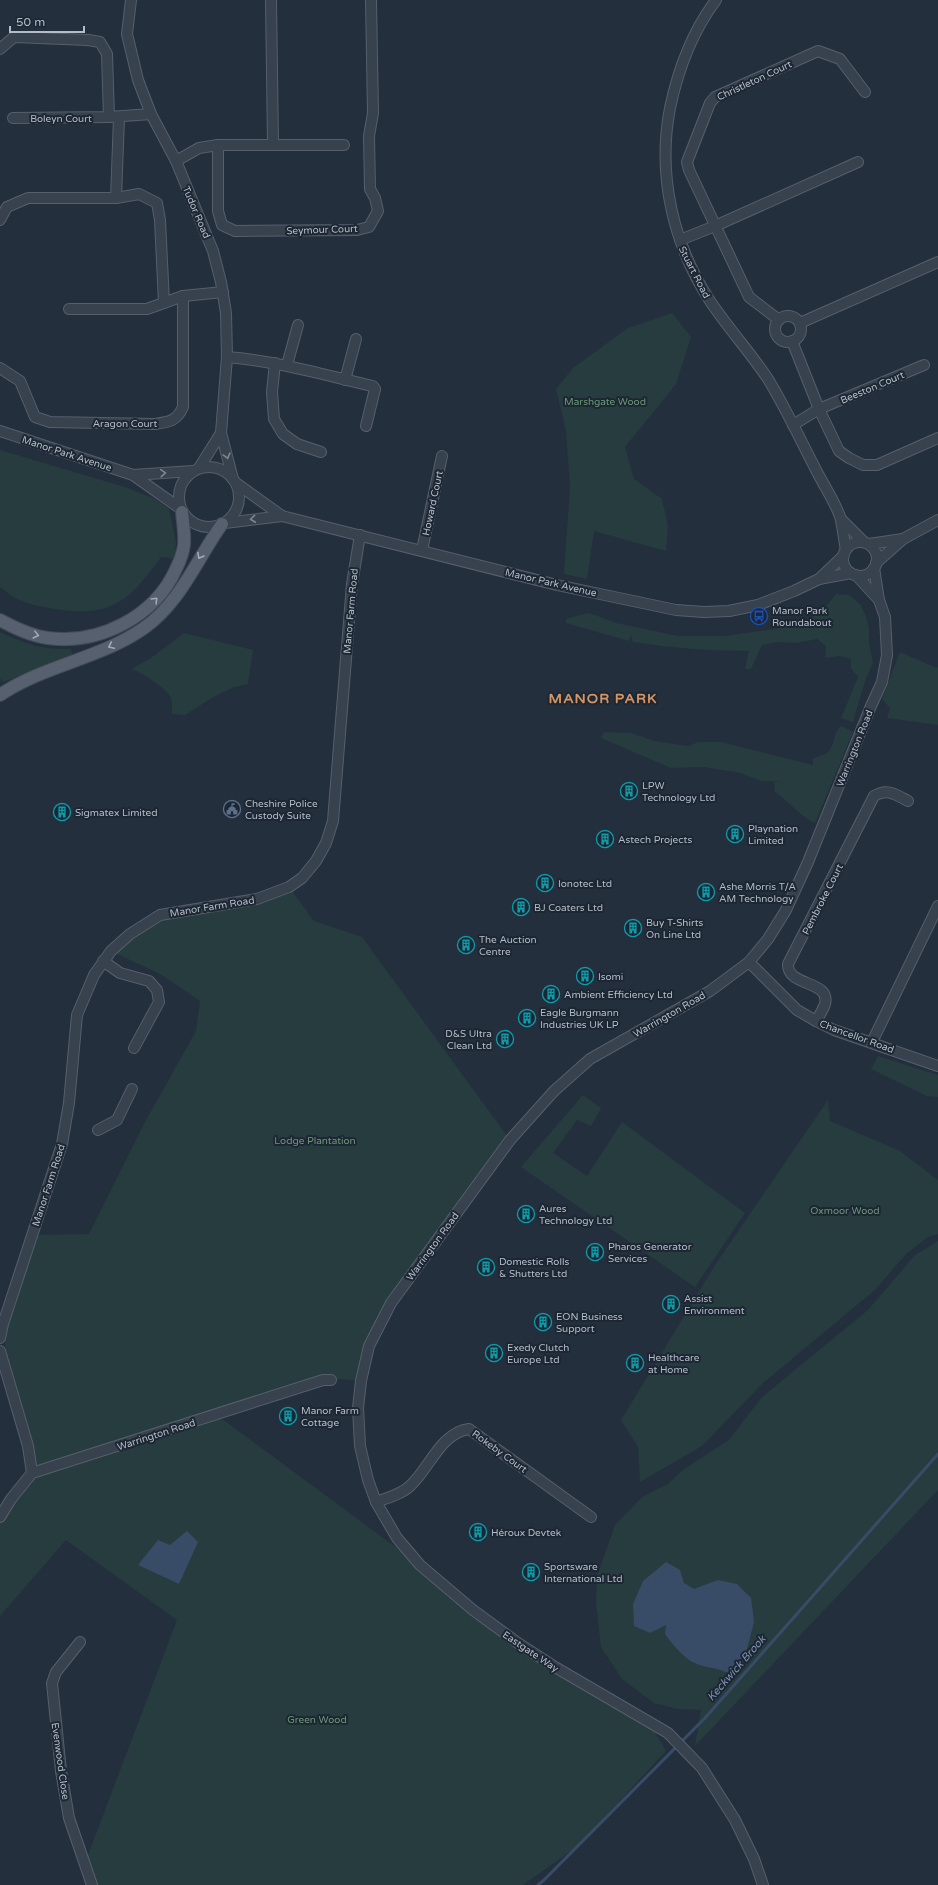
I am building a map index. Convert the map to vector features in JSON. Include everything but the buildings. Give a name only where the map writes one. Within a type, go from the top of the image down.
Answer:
[{"type":"main road","points":[[0,620],[24,632],[49,638],[84,637],[102,634],[125,624],[143,612],[159,596],[172,578],[184,546],[182,510]]},
{"type":"main road","points":[[0,695],[26,680],[128,638],[144,628],[162,613],[176,597],[207,545],[223,523]]},
{"type":"street","name":"Tudor Road","points":[[131,0],[127,34],[138,80],[151,114],[176,161],[213,252],[223,292],[226,312],[227,357],[221,433],[235,481]]},
{"type":"street","points":[[271,0],[273,144]]},
{"type":"street","name":"Seymour Court","points":[[218,145],[218,211],[222,225],[234,231],[358,230],[369,227],[378,211],[375,198],[370,189],[369,136],[373,113],[371,0]]},
{"type":"street","name":"Stuart Road","points":[[716,0],[688,48],[675,84],[666,126],[668,193],[671,210],[687,260],[698,282],[710,301],[767,379],[793,425],[841,519],[866,543]]},
{"type":"street","points":[[0,49],[14,37],[88,40],[100,42],[107,54],[114,117],[116,198]]},
{"type":"street","name":"Christleton Court","points":[[779,320],[749,297],[715,226],[687,162],[710,103],[715,97],[818,51],[840,59],[865,92]]},
{"type":"street","name":"Boleyn Court","points":[[13,118],[114,117],[151,114]]},
{"type":"street","points":[[176,161],[199,148],[218,145],[344,145]]},
{"type":"street","points":[[680,240],[715,226],[858,162]]},
{"type":"street","points":[[0,220],[6,207],[28,198],[116,198],[139,194],[156,203],[160,220],[164,303]]},
{"type":"street","points":[[800,324],[938,262]]},
{"type":"street","points":[[69,309],[147,309],[183,296],[223,292]]},
{"type":"street","name":"Aragon Court","points":[[0,368],[20,381],[35,417],[50,422],[155,424],[172,421],[180,416],[183,407],[183,296]]},
{"type":"street","points":[[790,316],[797,320],[800,324],[801,332],[796,339],[792,341],[784,341],[777,336],[775,328],[779,320],[790,316]]},
{"type":"street","points":[[288,365],[298,325]]},
{"type":"street","points":[[345,380],[356,339]]},
{"type":"street","points":[[792,341],[819,409],[839,451],[863,465],[877,465],[938,438]]},
{"type":"street","points":[[227,357],[288,365],[374,386],[376,389],[366,426]]},
{"type":"street","points":[[275,363],[272,392],[274,419],[283,434],[297,444],[321,452]]},
{"type":"street","name":"Beeston Court","points":[[793,425],[819,409],[924,366]]},
{"type":"street","name":"Manor Park Avenue","points":[[0,431],[133,475],[182,510]]},
{"type":"street","name":"Tudor Road","points":[[196,469],[221,433]]},
{"type":"street","name":"Howard Court","points":[[422,550],[442,456]]},
{"type":"street","points":[[209,466],[218,468],[227,472],[235,481],[239,501],[234,513],[223,523],[214,527],[196,524],[182,510],[179,496],[181,483],[196,469],[209,466]]},
{"type":"street","name":"Manor Park Avenue","points":[[133,475],[196,469]]},
{"type":"street","name":"Manor Park Avenue","points":[[235,481],[282,516]]},
{"type":"street","name":"Manor Park Avenue","points":[[223,523],[282,516],[557,584],[654,606],[704,612],[729,610],[758,605],[794,591],[819,579],[853,574]]},
{"type":"street","name":"Stuart Road","points":[[841,519],[845,553]]},
{"type":"street","points":[[903,538],[853,544],[845,553],[844,564],[853,574],[866,574],[903,538],[938,520]]},
{"type":"street","name":"Manor Farm Road","points":[[0,1338],[3,1324],[62,1144],[69,1103],[77,1015],[94,975],[111,951],[130,934],[160,915],[257,900],[289,887],[302,878],[316,861],[326,843],[333,821],[352,584],[360,535]]},
{"type":"street","points":[[866,543],[876,553],[875,566]]},
{"type":"street","name":"Manor Park Avenue","points":[[819,579],[845,553]]},
{"type":"street","name":"Warrington Road","points":[[361,1382],[369,1346],[391,1303],[510,1140],[535,1111],[569,1077],[590,1059],[710,991],[749,962],[768,939],[786,910],[808,862],[882,682],[887,655],[887,630],[885,617],[879,600],[875,566]]},
{"type":"street","name":"Warrington Road","points":[[853,574],[879,600]]},
{"type":"street","name":"Pembroke Court","points":[[816,1021],[825,1004],[822,993],[819,988],[791,975],[788,970],[788,964],[874,796],[881,792],[891,791],[908,801]]},
{"type":"street","points":[[872,1042],[938,906]]},
{"type":"street","points":[[103,962],[120,973],[149,981],[157,990],[159,1002],[134,1048]]},
{"type":"street","name":"Chancellor Road","points":[[749,962],[797,1010],[816,1021],[834,1030],[938,1066]]},
{"type":"street","points":[[98,1130],[118,1120],[132,1089]]},
{"type":"street","points":[[0,1351],[28,1446],[32,1473],[11,1499],[0,1517]]},
{"type":"street","name":"Warrington Road","points":[[32,1473],[252,1402],[323,1380],[331,1380]]},
{"type":"street","name":"Eastgate Way","points":[[361,1382],[358,1408],[360,1446],[368,1480],[376,1502],[397,1538],[420,1565],[473,1610],[555,1667],[668,1732],[702,1768],[735,1820],[754,1860],[763,1885]]},
{"type":"street","name":"Rokeby Court","points":[[376,1502],[410,1486],[435,1456],[444,1442],[458,1430],[468,1429],[591,1517]]},
{"type":"street","name":"Evenwood Close","points":[[80,1642],[56,1672],[52,1683],[61,1771],[69,1818],[92,1885]]},
{"type":"green space","name":"Marshgate Wood","points":[[672,313],[691,337],[676,384],[625,447],[634,479],[662,499],[668,526],[666,551],[594,531],[587,579],[564,574],[570,486],[566,430],[556,389],[573,368],[628,328]]},
{"type":"green space","points":[[0,450],[128,488],[155,499],[169,509],[176,542],[175,559],[161,557],[139,585],[117,603],[105,608],[91,611],[55,609],[32,604],[13,597],[0,587]]},
{"type":"green space","points":[[836,594],[849,595],[860,604],[866,616],[869,629],[869,643],[873,663],[865,681],[853,722],[841,718],[858,677],[851,668],[851,659],[840,656],[825,658],[826,646],[817,639],[796,643],[777,642],[762,645],[751,669],[745,669],[749,651],[691,649],[633,642],[631,635],[629,641],[566,623],[566,619],[587,613],[616,623],[678,636],[724,636],[782,628],[800,622],[818,614]]},
{"type":"green space","points":[[0,632],[18,640],[43,647],[71,649],[72,655],[3,682],[0,678]]},
{"type":"green space","points":[[184,633],[253,650],[248,684],[234,687],[215,696],[185,715],[172,714],[171,698],[169,694],[154,681],[132,669],[151,658]]},
{"type":"green space","points":[[900,652],[937,668],[938,666],[938,725],[887,718],[890,708],[882,699]]},
{"type":"green space","points":[[841,726],[853,732],[815,823],[809,820],[775,792],[774,782],[781,781],[761,781],[741,773],[704,767],[671,768],[601,738],[604,732],[632,733],[654,741],[688,746],[698,742],[721,742],[813,765],[813,759],[828,752],[832,746],[838,729]]},
{"type":"green space","points":[[289,887],[314,921],[362,937],[510,1140],[391,1303],[369,1346],[361,1381],[339,1379],[214,1413],[420,1565],[473,1610],[649,1722],[666,1751],[578,1846],[523,1885],[92,1885],[85,1863],[177,1620],[66,1540],[0,1616],[0,1517],[32,1473],[9,1382],[3,1324],[32,1235],[89,1234],[145,1122],[196,1031],[200,1001],[160,974],[111,951],[160,915]]},
{"type":"green space","points":[[878,1056],[938,1075],[938,1097],[927,1096],[871,1069]]},
{"type":"green space","points":[[583,1095],[601,1108],[591,1126],[577,1120],[553,1153],[587,1176],[622,1122],[745,1213],[695,1287],[521,1167]]},
{"type":"green space","name":"Oxmoor Wood","points":[[828,1100],[830,1121],[900,1151],[938,1180],[938,1234],[928,1237],[906,1254],[876,1289],[763,1383],[702,1446],[640,1482],[638,1447],[621,1420],[717,1262]]},
{"type":"green space","points":[[938,1241],[938,1490],[695,1746],[701,1710],[678,1709],[654,1703],[622,1679],[601,1647],[596,1603],[597,1576],[615,1525],[642,1497],[668,1484],[684,1469],[729,1440],[762,1397],[868,1310],[915,1255]]},
{"type":"water","points":[[187,1531],[198,1542],[179,1584],[138,1565],[158,1540],[170,1545]]},
{"type":"water","points":[[666,1562],[680,1570],[684,1583],[694,1589],[718,1580],[737,1584],[751,1598],[754,1622],[747,1649],[739,1662],[728,1673],[697,1664],[686,1658],[665,1634],[666,1625],[650,1633],[634,1626],[633,1604],[643,1581]]},
{"type":"waterway","name":"Keckwick Brook","points":[[538,1885],[705,1718],[938,1454]]},
{"type":"place","name":"Manor Park Roundabout","points":[[759,616]]},
{"type":"place","name":"LPW Technology Ltd","points":[[629,791]]},
{"type":"place","name":"Cheshire Police Custody Suite","points":[[232,809]]},
{"type":"place","name":"Sigmatex Limited","points":[[62,812]]},
{"type":"place","name":"Playnation Limited","points":[[735,834]]},
{"type":"place","name":"Astech Projects","points":[[605,839]]},
{"type":"place","name":"Ionotec Ltd","points":[[545,883]]},
{"type":"place","name":"Ashe Morris T/A AM Technology","points":[[706,892]]},
{"type":"place","name":"BJ Coaters Ltd","points":[[521,907]]},
{"type":"place","name":"Buy T-Shirts On Line Ltd","points":[[633,928]]},
{"type":"place","name":"The Auction Centre","points":[[466,945]]},
{"type":"place","name":"Isomi","points":[[585,976]]},
{"type":"place","name":"Ambient Efficiency Ltd","points":[[551,994]]},
{"type":"place","name":"Eagle Burgmann Industries UK LP","points":[[527,1018]]},
{"type":"place","name":"D&S Ultra Clean Ltd","points":[[505,1039]]},
{"type":"place","name":"Aures Technology Ltd","points":[[526,1214]]},
{"type":"place","name":"Pharos Generator Services","points":[[595,1252]]},
{"type":"place","name":"Domestic Rolls & Shutters Ltd","points":[[486,1267]]},
{"type":"place","name":"Assist Environment","points":[[671,1304]]},
{"type":"place","name":"EON Business Support","points":[[543,1322]]},
{"type":"place","name":"Exedy Clutch Europe Ltd","points":[[494,1353]]},
{"type":"place","name":"Healthcare at Home","points":[[635,1363]]},
{"type":"place","name":"Manor Farm Cottage","points":[[288,1416]]},
{"type":"place","name":"Héroux Devtek","points":[[478,1532]]},
{"type":"place","name":"Sportsware International Ltd","points":[[531,1572]]},
{"type":"district","name":"MANOR PARK","points":[[603,698]]},
{"type":"park label","name":"Lodge Plantation","points":[[315,1140]]},
{"type":"park label","name":"Green Wood","points":[[317,1719]]}]
